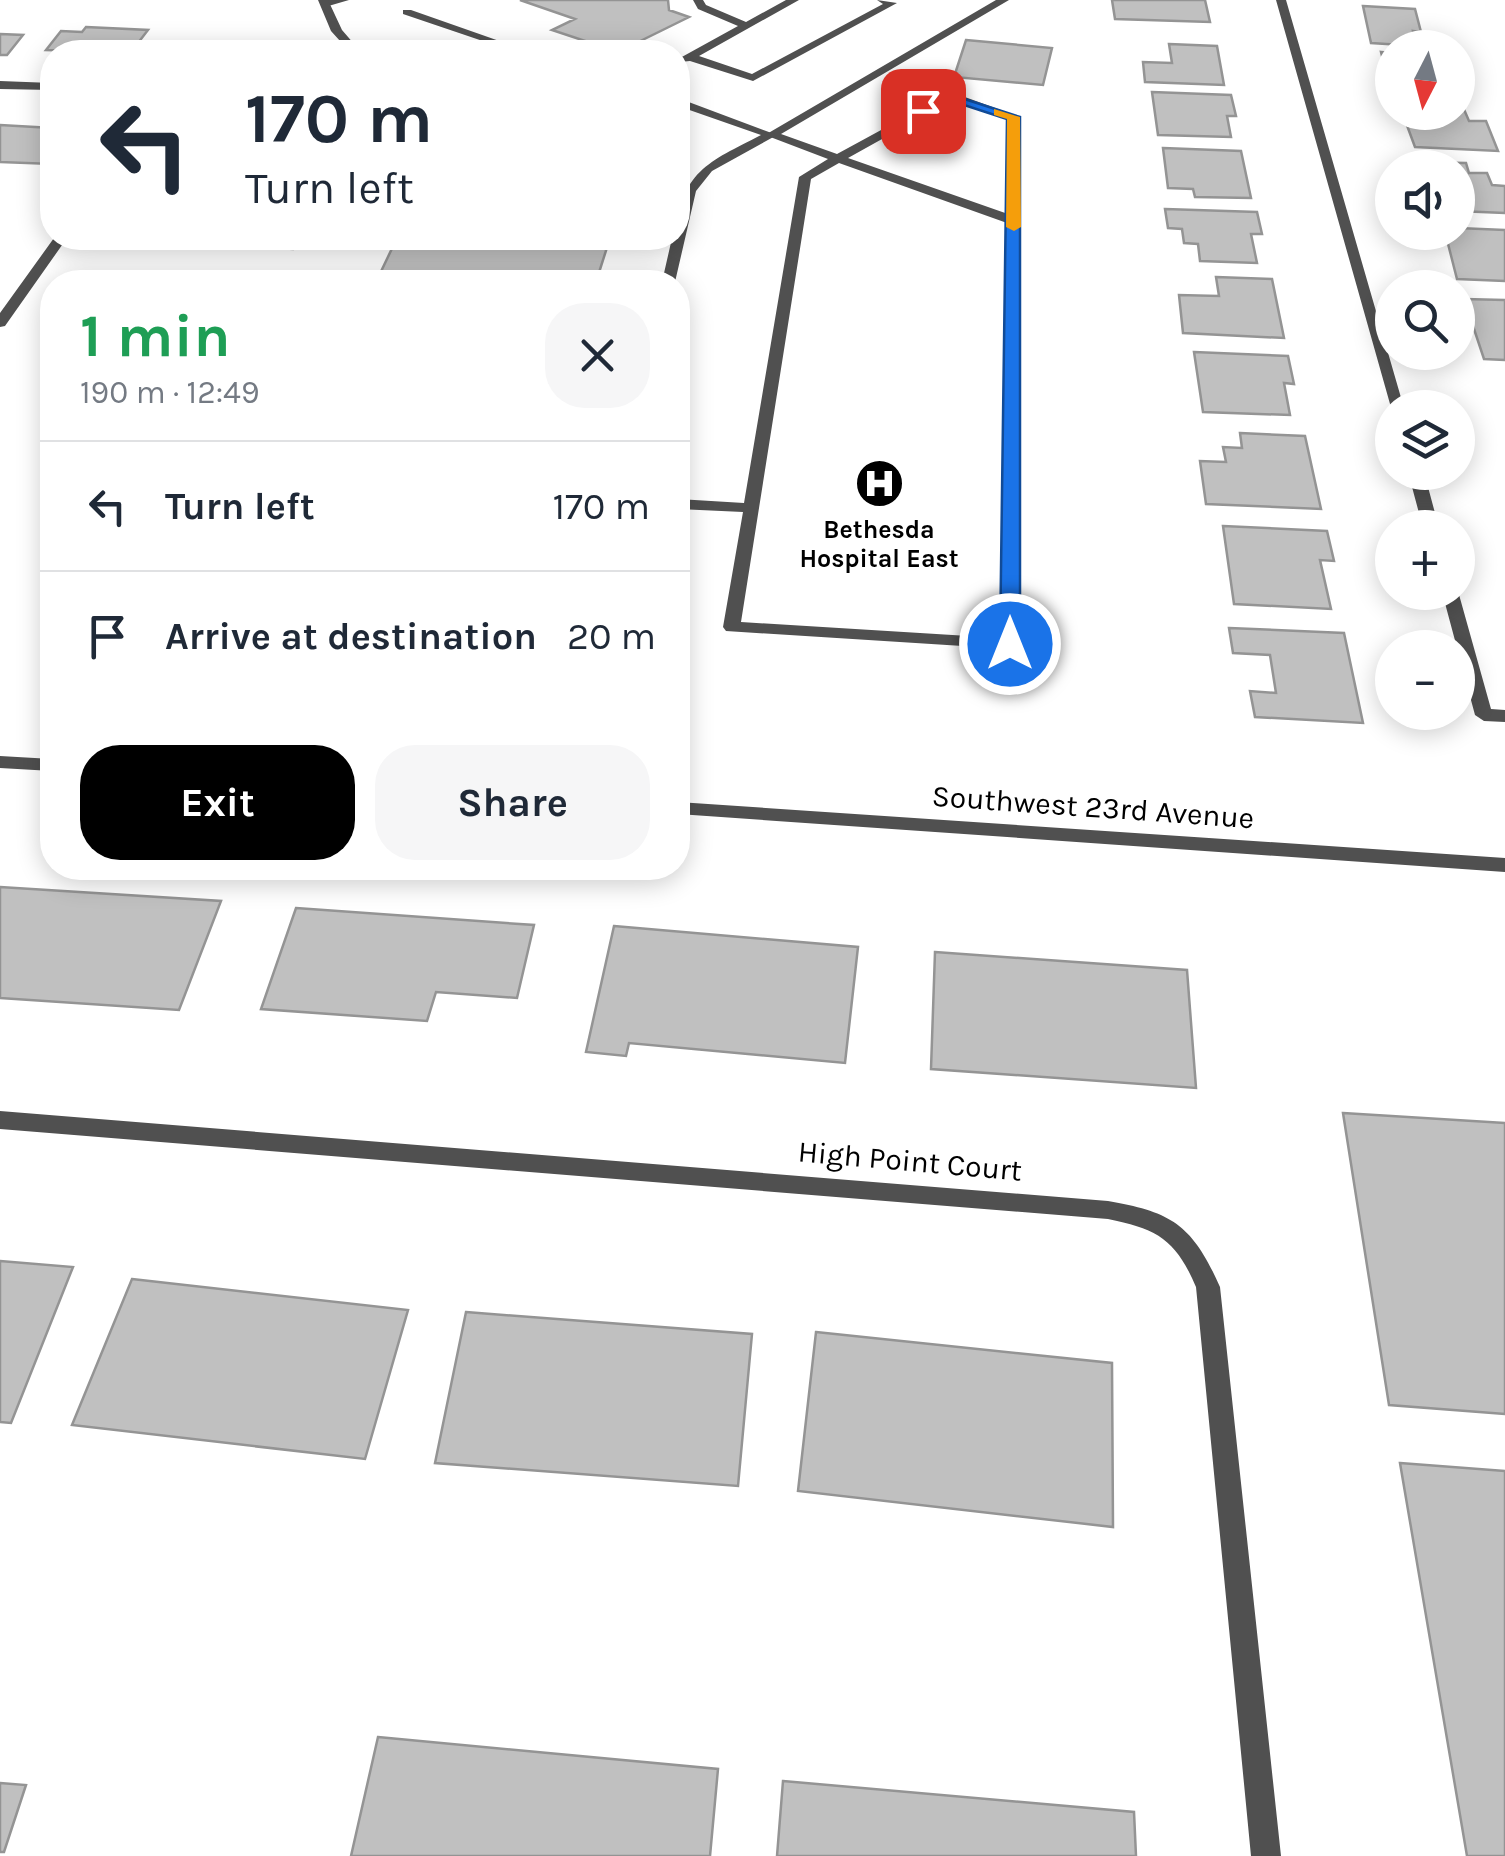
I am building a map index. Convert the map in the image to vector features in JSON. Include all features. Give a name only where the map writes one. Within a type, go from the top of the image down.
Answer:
[{"type":"street","points":[[344,0],[324,2],[345,40]]},
{"type":"street","points":[[698,0],[702,7],[746,26]]},
{"type":"street","points":[[690,56],[794,0]]},
{"type":"street","points":[[690,62],[753,78],[892,3],[882,0]]},
{"type":"street","points":[[690,191],[708,168],[1004,0]]},
{"type":"street","points":[[1281,0],[1392,390]]},
{"type":"street","points":[[407,12],[490,40]]},
{"type":"street","points":[[0,85],[40,87]]},
{"type":"street","points":[[951,96],[1014,117],[1014,220],[1010,644],[732,627],[805,177],[951,96]]},
{"type":"street","points":[[690,106],[1014,220]]},
{"type":"street","points":[[0,323],[52,250]]},
{"type":"street","points":[[690,505],[752,508]]},
{"type":"street","points":[[1455,610],[1484,714],[1505,716]]},
{"type":"street","points":[[0,762],[40,764]]},
{"type":"street","name":"Southwest 23rd Avenue","points":[[690,809],[1505,865]]},
{"type":"street","name":"High Point Court","points":[[0,1120],[1108,1210],[1152,1217],[1191,1246],[1208,1287],[1266,1856]]},
{"type":"building","points":[[520,0],[668,0],[669,10],[689,17],[642,40],[582,40],[552,30],[575,19]]},
{"type":"building","points":[[1112,0],[1205,0],[1210,22],[1115,19]]},
{"type":"building","points":[[1363,6],[1415,9],[1420,30],[1375,30],[1375,43],[1371,43]]},
{"type":"building","points":[[86,27],[148,30],[140,40],[54,40],[61,31],[82,32]]},
{"type":"building","points":[[0,34],[23,35],[7,55],[0,55]]},
{"type":"building","points":[[966,40],[1052,48],[1043,85],[954,77]]},
{"type":"building","points":[[1169,44],[1217,46],[1224,85],[1145,82],[1143,62],[1172,63]]},
{"type":"building","points":[[1152,92],[1231,95],[1236,116],[1227,116],[1231,137],[1158,135]]},
{"type":"building","points":[[1475,121],[1486,121],[1498,151],[1415,147],[1409,130],[1475,130]]},
{"type":"building","points":[[0,125],[40,127],[40,164],[0,162]]},
{"type":"building","points":[[1163,148],[1241,151],[1251,198],[1195,197],[1193,189],[1168,188]]},
{"type":"building","points":[[1475,173],[1487,173],[1492,185],[1505,186],[1505,213],[1475,212]]},
{"type":"building","points":[[1165,209],[1257,212],[1262,234],[1251,234],[1257,263],[1200,261],[1198,244],[1184,243],[1182,229],[1168,228]]},
{"type":"building","points":[[1475,229],[1505,230],[1505,281],[1475,280],[1475,270],[1455,270],[1450,250],[1475,250]]},
{"type":"building","points":[[391,250],[606,250],[600,270],[382,270]]},
{"type":"building","points":[[1216,277],[1272,279],[1284,338],[1183,333],[1179,295],[1219,296]]},
{"type":"building","points":[[1475,299],[1505,300],[1505,360],[1484,359],[1475,332]]},
{"type":"building","points":[[1194,352],[1288,356],[1294,384],[1284,383],[1290,415],[1203,412]]},
{"type":"building","points":[[1240,433],[1305,436],[1321,509],[1206,504],[1200,461],[1226,462],[1223,447],[1242,448]]},
{"type":"building","points":[[1223,526],[1327,531],[1334,561],[1320,560],[1331,609],[1234,604]]},
{"type":"building","points":[[1229,628],[1344,633],[1363,723],[1255,717],[1250,691],[1276,693],[1270,655],[1233,653]]},
{"type":"building","points":[[0,887],[221,901],[179,1010],[0,998]]},
{"type":"building","points":[[296,908],[534,925],[517,998],[436,992],[427,1021],[261,1009]]},
{"type":"building","points":[[614,926],[858,947],[845,1063],[629,1043],[626,1056],[586,1052]]},
{"type":"building","points":[[935,952],[1187,970],[1196,1088],[931,1069]]},
{"type":"building","points":[[1343,1113],[1505,1123],[1505,1414],[1389,1405]]},
{"type":"building","points":[[0,1261],[73,1267],[11,1423],[0,1422]]},
{"type":"building","points":[[132,1279],[408,1310],[365,1459],[72,1425]]},
{"type":"building","points":[[466,1312],[752,1334],[738,1486],[435,1463]]},
{"type":"building","points":[[816,1332],[1112,1363],[1113,1527],[798,1491]]},
{"type":"building","points":[[1400,1463],[1505,1471],[1505,1856],[1467,1856]]},
{"type":"building","points":[[378,1737],[718,1769],[710,1856],[351,1856]]},
{"type":"building","points":[[783,1781],[1134,1812],[1136,1856],[777,1856]]},
{"type":"building","points":[[0,1783],[26,1785],[4,1852],[0,1852]]},
{"type":"slow traffic","points":[[999,112],[1014,117],[1014,227]]},
{"type":"place","name":"Bethesda Hospital East","points":[[879,483]]},
{"type":"route","points":[[923,111],[951,96],[1014,117],[1010,644]]}]
